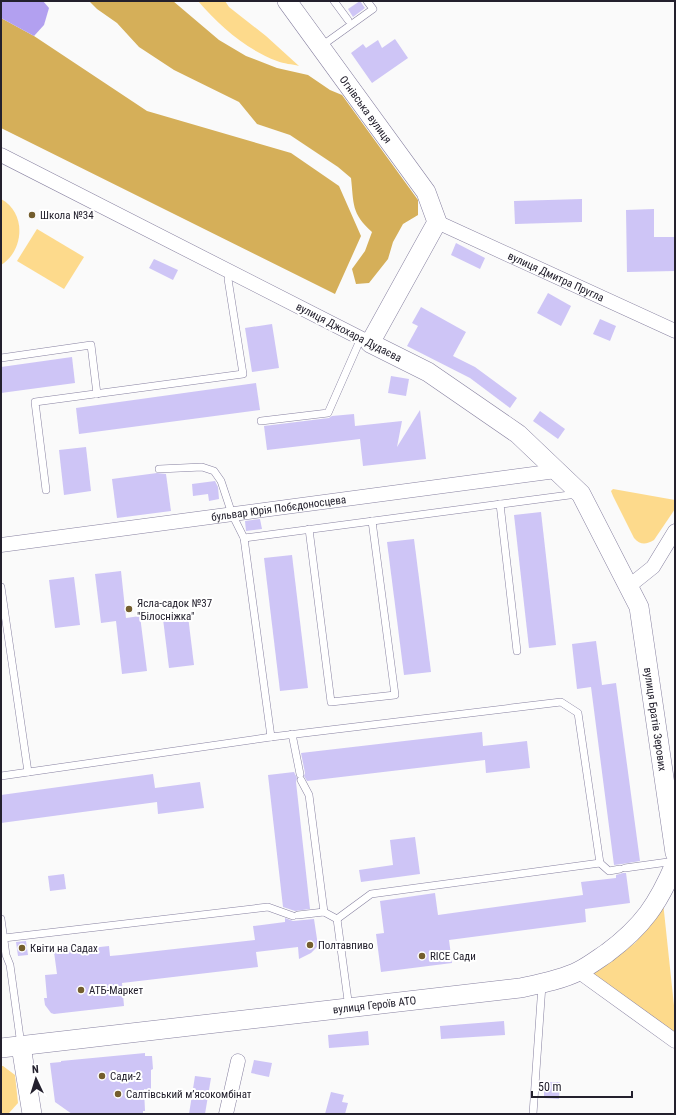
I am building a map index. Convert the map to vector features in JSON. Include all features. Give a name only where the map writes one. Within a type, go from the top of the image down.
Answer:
[{"type":"street","name":"Огнівська вулиця","points":[[287,1],[426,192],[437,222]]},
{"type":"street","name":"вулиця Джохара Дудаєва","points":[[1,155],[428,372],[518,434],[581,494],[628,587]]},
{"type":"street","name":"вулиця Дмитра Пругла","points":[[437,222],[675,331]]},
{"type":"street","points":[[365,340],[437,222]]},
{"type":"street","name":"бульвар Юрія Побєдоносцева","points":[[1,545],[556,471]]},
{"type":"street","points":[[628,587],[653,567],[675,531]]},
{"type":"street","name":"вулиця Братів Зерових","points":[[628,587],[639,607],[675,853]]},
{"type":"street","name":"вулиця Героїв АТО","points":[[1,1048],[520,988],[543,983],[578,971],[616,946],[644,920],[662,892],[675,862]]},
{"type":"street","points":[[578,971],[675,1041]]},
{"type":"street","points":[[21,1046],[32,1114]]},
{"type":"street","points":[[226,1114],[238,1060]]},
{"type":"lane","points":[[334,1],[348,20]]},
{"type":"lane","points":[[320,47],[373,9],[367,1]]},
{"type":"lane","points":[[46,490],[35,402],[243,374],[228,279],[231,272]]},
{"type":"lane","points":[[260,421],[328,413],[365,340]]},
{"type":"lane","points":[[1,358],[91,345],[97,394]]},
{"type":"lane","points":[[159,469],[202,467],[214,471],[221,480],[232,514],[244,538],[271,737]]},
{"type":"lane","points":[[244,538],[581,494]]},
{"type":"lane","points":[[500,504],[517,651]]},
{"type":"lane","points":[[309,529],[331,702],[394,695],[372,521]]},
{"type":"lane","points":[[1,587],[28,772]]},
{"type":"lane","points":[[1,776],[292,734],[561,702],[578,713],[600,863],[609,870],[675,862]]},
{"type":"lane","points":[[292,734],[300,777],[309,795],[324,912]]},
{"type":"lane","points":[[337,919],[371,894],[600,863]]},
{"type":"lane","points":[[4,938],[268,908],[296,915],[324,912],[337,919]]},
{"type":"lane","points":[[1,919],[4,938],[4,956],[10,965],[21,1046]]},
{"type":"lane","points":[[337,919],[349,1008]]},
{"type":"lane","points":[[533,1114],[543,983]]},
{"type":"shaded area","points":[[1,1],[43,1],[49,8],[44,25],[34,36],[1,18]]},
{"type":"shaded area","points":[[89,1],[173,1],[219,40],[246,56],[277,68],[308,75],[330,90],[342,95],[418,200],[418,215],[403,224],[393,242],[388,259],[369,283],[356,284],[352,269],[365,251],[372,232],[360,219],[355,208],[351,178],[338,167],[290,135],[257,124],[239,102],[174,70],[139,47],[117,23],[97,9]]},
{"type":"shaded area","points":[[198,1],[225,1],[229,7],[266,36],[299,66],[282,63],[254,50],[224,28]]},
{"type":"shaded area","points":[[1,18],[34,36],[147,111],[291,153],[339,186],[361,236],[335,294],[1,128]]},
{"type":"shaded area","points":[[1,199],[9,205],[15,213],[19,232],[18,242],[14,251],[9,259],[1,265]]},
{"type":"shaded area","points":[[37,229],[84,257],[64,289],[17,261]]},
{"type":"shaded area","points":[[613,489],[675,500],[675,509],[654,540],[643,544],[634,538],[613,496],[611,491]]},
{"type":"shaded area","points":[[663,902],[675,1015],[675,1043],[586,977],[635,943],[654,919]]},
{"type":"shaded area","points":[[1,1066],[15,1075],[18,1103],[9,1113],[1,1114]]},
{"type":"building","points":[[360,1],[365,8],[353,17],[348,9]]},
{"type":"building","points":[[395,39],[408,58],[372,83],[351,53],[363,44],[366,48],[378,40],[382,48]]},
{"type":"building","points":[[582,199],[582,222],[515,224],[514,201]]},
{"type":"building","points":[[654,209],[654,237],[675,237],[675,271],[627,272],[626,210]]},
{"type":"building","points":[[456,243],[485,258],[480,269],[451,255]]},
{"type":"building","points":[[154,259],[178,270],[173,280],[149,268]]},
{"type":"building","points":[[548,293],[571,306],[561,326],[537,313]]},
{"type":"building","points":[[421,307],[466,332],[453,356],[475,367],[517,398],[510,408],[470,378],[407,346],[418,326],[412,323]]},
{"type":"building","points":[[600,319],[616,326],[610,341],[593,334]]},
{"type":"building","points":[[272,324],[279,368],[252,372],[245,328]]},
{"type":"building","points":[[72,357],[75,383],[1,393],[1,367]]},
{"type":"building","points":[[391,376],[409,379],[406,396],[388,393]]},
{"type":"building","points":[[256,383],[260,410],[79,434],[76,408]]},
{"type":"building","points":[[420,410],[426,459],[363,466],[360,439],[267,450],[264,426],[354,414],[355,426],[402,421],[397,447]]},
{"type":"building","points":[[540,411],[565,429],[558,439],[533,421]]},
{"type":"building","points":[[86,447],[91,491],[64,495],[59,450]]},
{"type":"building","points":[[157,473],[166,474],[171,511],[117,518],[112,479]]},
{"type":"building","points":[[215,481],[218,487],[219,499],[209,501],[208,494],[193,496],[192,484]]},
{"type":"building","points":[[541,512],[556,645],[529,648],[514,515]]},
{"type":"building","points":[[260,519],[262,529],[246,531],[245,521]]},
{"type":"building","points":[[414,539],[431,672],[404,675],[387,542]]},
{"type":"building","points":[[292,555],[308,688],[280,691],[264,558]]},
{"type":"building","points":[[121,571],[126,618],[140,616],[147,671],[122,674],[116,621],[101,623],[95,574]]},
{"type":"building","points":[[74,577],[80,625],[55,628],[49,580]]},
{"type":"building","points":[[188,616],[194,665],[169,668],[163,619]]},
{"type":"building","points":[[596,641],[602,685],[616,683],[640,861],[614,865],[591,687],[577,689],[572,644]]},
{"type":"building","points":[[482,732],[483,746],[527,741],[530,768],[486,773],[485,760],[307,781],[304,776],[305,773],[301,753]]},
{"type":"building","points":[[294,772],[297,778],[296,782],[310,909],[295,911],[283,907],[268,775]]},
{"type":"building","points":[[153,774],[155,788],[200,782],[204,808],[158,814],[157,802],[1,823],[1,795]]},
{"type":"building","points":[[415,837],[420,874],[361,882],[359,870],[393,865],[390,840]]},
{"type":"building","points":[[626,873],[630,903],[585,909],[586,922],[449,940],[452,963],[381,972],[376,934],[384,933],[380,901],[435,893],[438,915],[583,895],[581,882],[616,878],[616,875]]},
{"type":"building","points":[[64,874],[66,889],[50,891],[48,876]]},
{"type":"building","points":[[285,918],[293,921],[314,919],[317,947],[311,953],[299,959],[298,947],[256,952],[258,967],[122,983],[124,1006],[54,1014],[51,1013],[45,1005],[44,998],[47,998],[45,975],[57,974],[54,952],[109,946],[110,956],[255,940],[253,926],[285,922]]},
{"type":"building","name":"Квіти на Садах","points":[[26,941],[28,955],[18,956],[16,942]]},
{"type":"building","points":[[504,1021],[505,1035],[441,1039],[440,1026]]},
{"type":"building","points":[[368,1031],[369,1045],[329,1048],[328,1035]]},
{"type":"building","name":"Сади-2","points":[[145,1053],[145,1056],[152,1056],[153,1069],[151,1070],[151,1090],[144,1089],[145,1111],[143,1111],[143,1114],[72,1114],[55,1102],[50,1063]]},
{"type":"building","points":[[254,1060],[272,1063],[269,1077],[251,1073]]},
{"type":"building","points":[[195,1076],[211,1078],[205,1114],[189,1114]]},
{"type":"building","points":[[544,1082],[560,1082],[559,1099],[544,1098]]},
{"type":"building","points":[[331,1092],[344,1095],[342,1102],[348,1103],[345,1114],[325,1114]]},
{"type":"place","name":"Школа №34","points":[[32,215]]},
{"type":"place","name":"Ясла-садок №37 \"Білосніжка\"","points":[[129,609]]},
{"type":"place","name":"Полтавпиво","points":[[310,945]]},
{"type":"place","name":"Квіти на Садах","points":[[22,948]]},
{"type":"place","name":"RICE Сади","points":[[422,956]]},
{"type":"place","name":"АТБ-Маркет","points":[[81,990]]},
{"type":"place","name":"Сади-2","points":[[102,1076]]},
{"type":"place","name":"Салтівський мʼясокомбінат","points":[[118,1094]]}]
